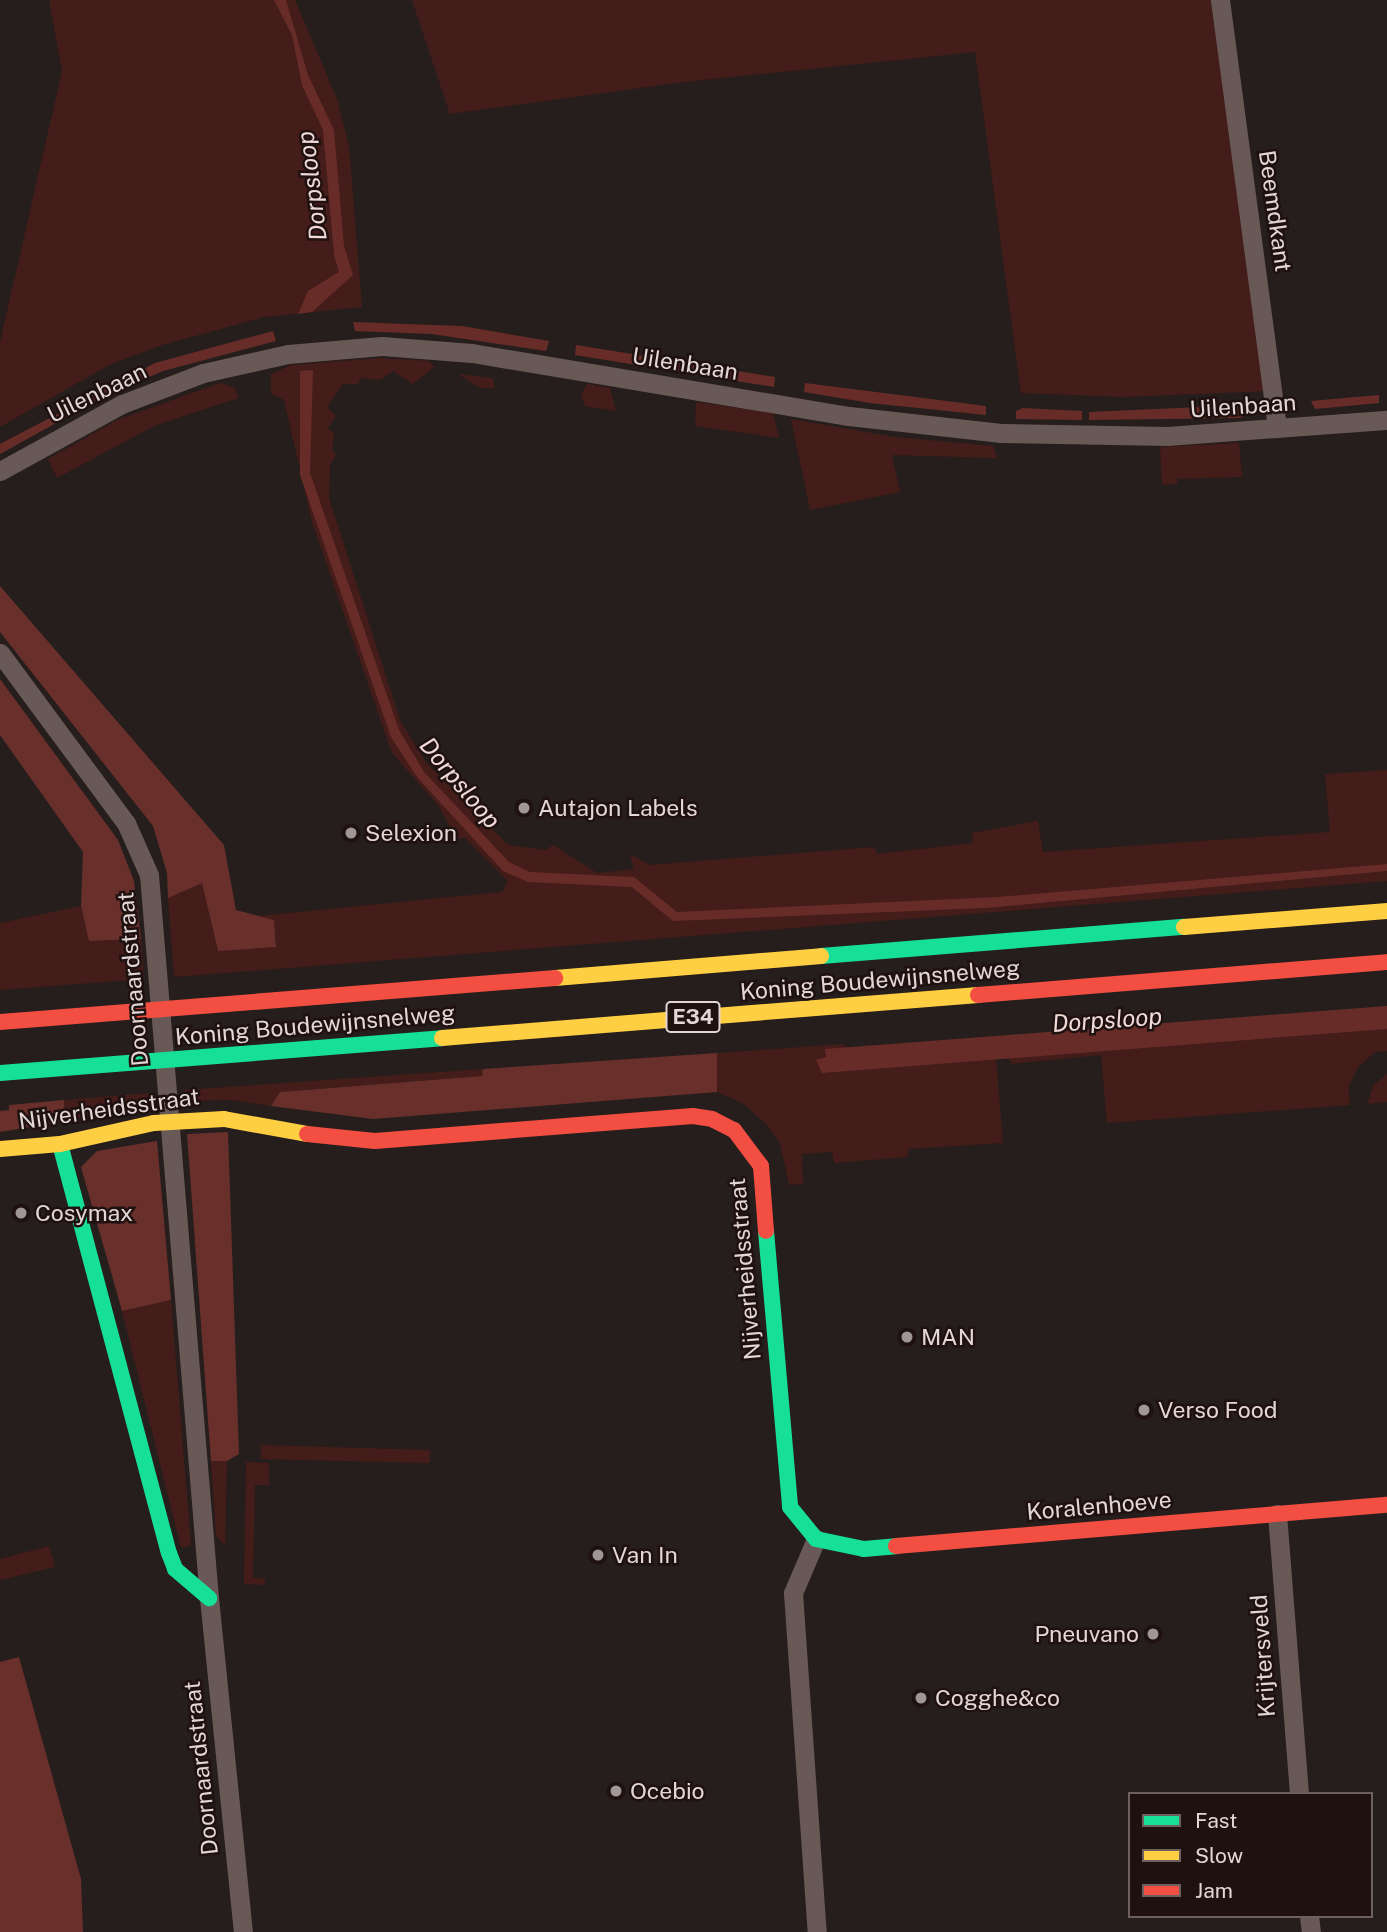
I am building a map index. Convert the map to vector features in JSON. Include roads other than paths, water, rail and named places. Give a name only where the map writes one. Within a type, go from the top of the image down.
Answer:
[{"type":"main road","name":"Koning Boudewijnsnelweg","points":[[0,1022],[1387,911]]},
{"type":"main road","name":"Koning Boudewijnsnelweg","points":[[0,1073],[1387,962]]},
{"type":"main road","name":"Nijverheidsstraat","points":[[0,1149],[60,1144],[154,1123],[224,1119],[334,1139],[375,1142],[693,1116],[734,1130],[761,1166],[786,1485],[790,1507],[816,1539]]},
{"type":"main road","points":[[60,1144],[169,1553],[175,1569],[209,1598]]},
{"type":"main road","name":"Koralenhoeve","points":[[816,1539],[864,1549],[1387,1505]]},
{"type":"street","name":"Beemdkant","points":[[1220,0],[1277,428]]},
{"type":"street","name":"Uilenbaan","points":[[0,471],[122,404],[203,373],[298,353],[382,346],[472,353],[849,416],[1001,433],[1167,436],[1387,420]]},
{"type":"street","name":"Doornaardstraat","points":[[0,653],[126,823],[144,856],[152,899],[209,1598],[243,1932]]},
{"type":"street","name":"Krijtersveld","points":[[1277,1514],[1299,1792]]},
{"type":"street","points":[[816,1539],[793,1593],[817,1932]]},
{"type":"place","name":"Autajon Labels","points":[[524,808]]},
{"type":"place","name":"Selexion","points":[[351,833]]},
{"type":"place","name":"Cosymax","points":[[21,1213]]},
{"type":"place","name":"MAN","points":[[907,1337]]},
{"type":"place","name":"Verso Food","points":[[1144,1410]]},
{"type":"place","name":"Van In","points":[[598,1555]]},
{"type":"place","name":"Pneuvano","points":[[1153,1634]]},
{"type":"place","name":"Cogghe&co","points":[[921,1698]]},
{"type":"place","name":"Ocebio","points":[[616,1791]]},
{"type":"water label","name":"Dorpsloop","points":[[312,186]]},
{"type":"water label","name":"Dorpsloop","points":[[460,783]]},
{"type":"water label","name":"Dorpsloop","points":[[1107,1020]]}]
